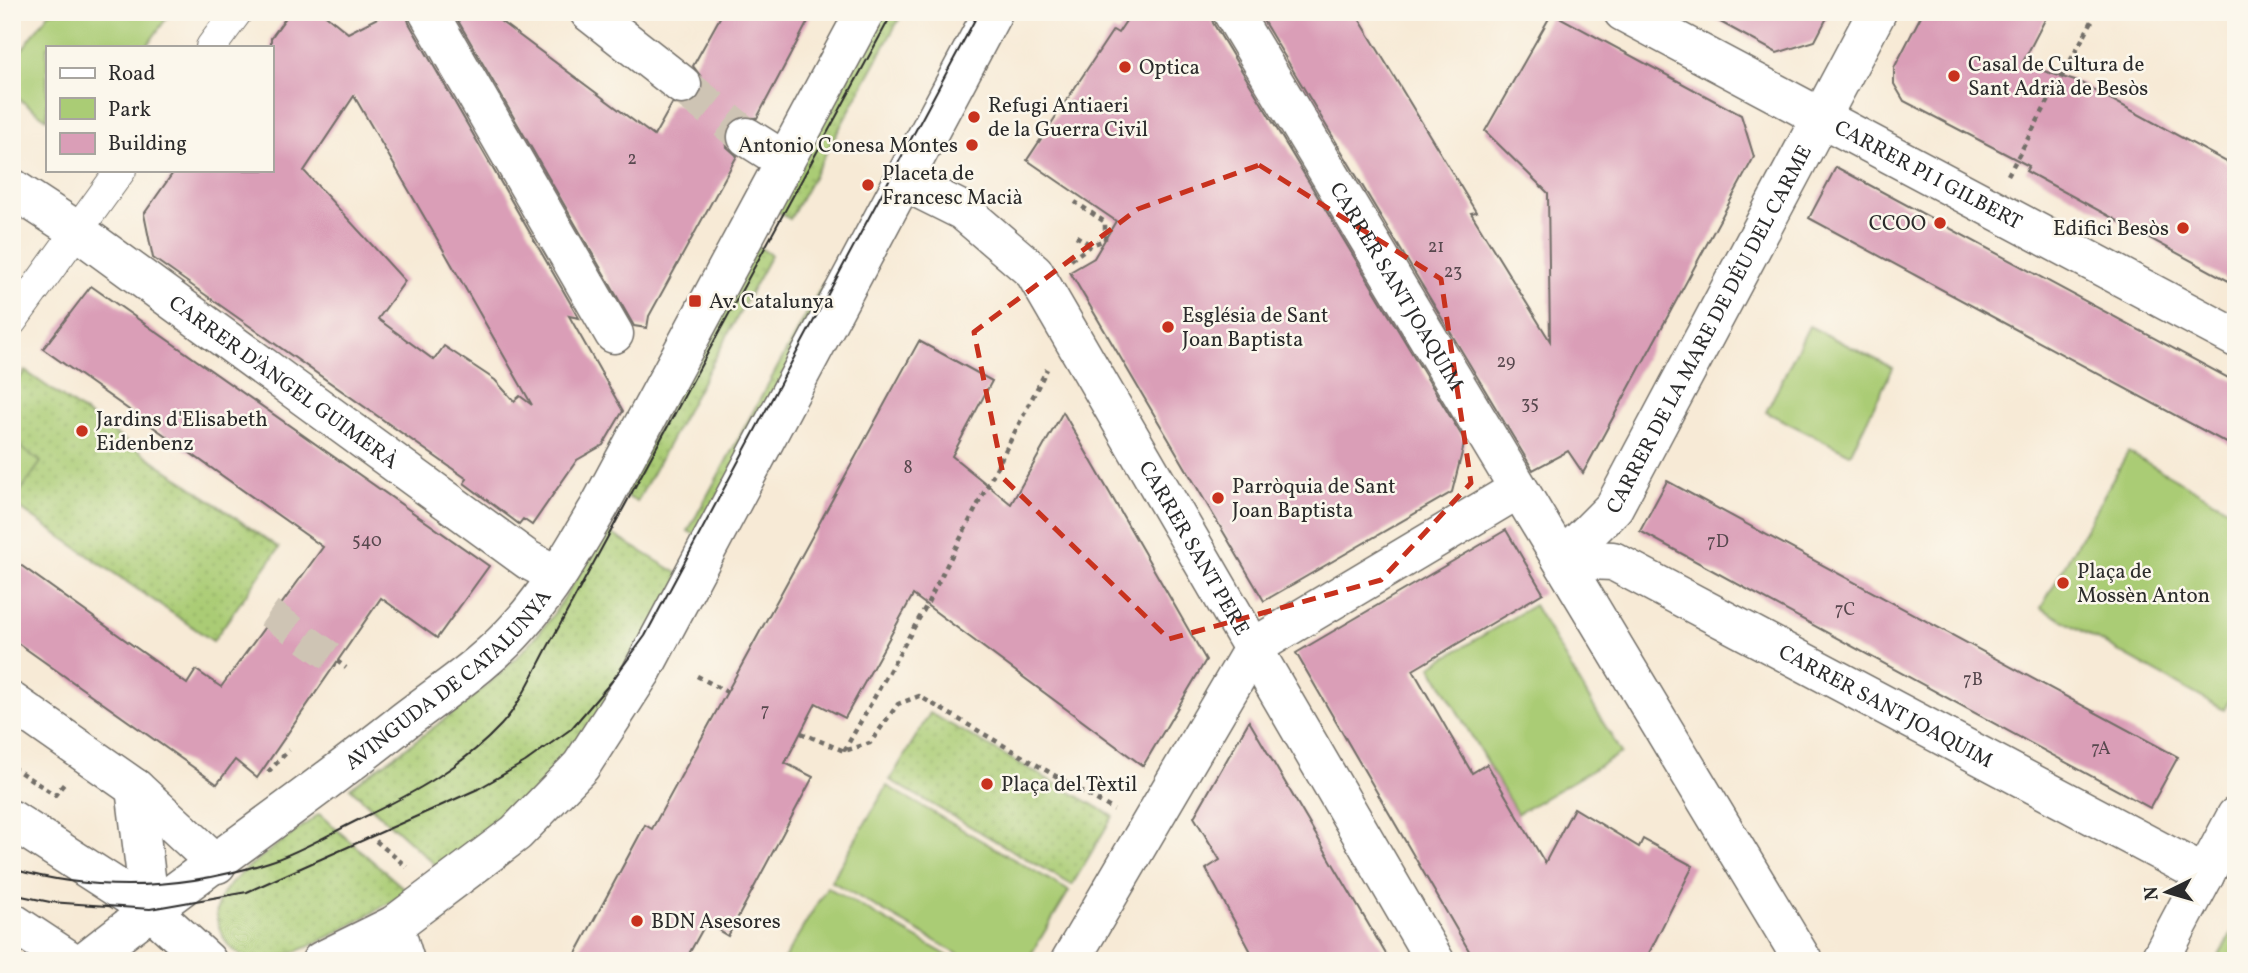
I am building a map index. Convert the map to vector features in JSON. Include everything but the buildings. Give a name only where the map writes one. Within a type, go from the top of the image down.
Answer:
[{"type":"main road","points":[[428,12],[614,334]]},
{"type":"main road","points":[[589,12],[682,85]]},
{"type":"main road","points":[[747,137],[785,161],[865,12]]},
{"type":"main road","points":[[321,961],[399,943],[545,806],[588,756],[641,673],[993,12]]},
{"type":"main road","name":"CARRER SANT JOAQUIM","points":[[1232,12],[1803,961]]},
{"type":"main road","name":"CARRER PI I GILBERT","points":[[1623,12],[1819,119],[2236,338]]},
{"type":"main road","name":"CARRER DE LA MARE DE DÉU DEL CARME","points":[[1562,559],[1614,507],[1877,12]]},
{"type":"main road","name":"AVINGUDA DE CATALUNYA","points":[[85,961],[150,909],[217,864],[332,779],[485,657],[518,627],[557,575],[599,507],[785,161]]},
{"type":"main road","name":"CARRER SANT PERE","points":[[903,181],[963,211],[1034,272],[1435,961]]},
{"type":"main road","name":"CARRER D'ÀNGEL GUIMERÀ","points":[[12,188],[76,230],[528,560],[557,575]]},
{"type":"main road","points":[[1070,961],[1254,647],[1517,489]]},
{"type":"main road","name":"CARRER SANT JOAQUIM","points":[[1562,559],[1612,561],[2205,875]]},
{"type":"main road","points":[[12,702],[135,788],[217,864]]},
{"type":"main road","points":[[135,788],[150,909]]},
{"type":"main road","points":[[2159,961],[2236,816]]},
{"type":"main road","points":[[12,820],[150,909],[207,961]]},
{"type":"main road","points":[[12,922],[71,961]]},
{"type":"street","points":[[212,46],[237,12]]},
{"type":"street","points":[[12,321],[120,172]]},
{"type":"path","points":[[1989,209],[2097,12]]},
{"type":"path","points":[[1069,262],[1091,245],[1105,240],[1105,222],[1074,202]]},
{"type":"path","points":[[1076,236],[1091,245]]},
{"type":"path","points":[[844,751],[925,608],[1051,362]]},
{"type":"path","points":[[337,661],[346,668]]},
{"type":"path","points":[[697,676],[727,692]]},
{"type":"path","points":[[801,733],[844,751],[870,743],[898,704],[919,696],[1124,816]]},
{"type":"path","points":[[260,779],[289,750]]},
{"type":"path","points":[[12,767],[35,783]]},
{"type":"path","points":[[376,841],[414,873]]},
{"type":"highlighted area","points":[[1259,165],[1441,279],[1471,483],[1381,580],[1169,639],[1004,479],[974,332],[1138,209]]},
{"type":"green space","points":[[50,12],[171,12],[147,46],[46,46],[46,118],[12,94],[12,63]]},
{"type":"green space","points":[[882,12],[903,12],[790,219],[775,210]]},
{"type":"green space","points":[[757,246],[771,255],[637,502],[622,494]]},
{"type":"green space","points":[[824,282],[838,291],[704,539],[688,531]]},
{"type":"green space","points":[[1809,326],[1893,368],[1850,454],[1766,412]]},
{"type":"green space","name":"Jardins d'Elisabeth Eidenbenz","points":[[25,371],[279,548],[213,641],[12,503],[12,388]]},
{"type":"green space","points":[[12,441],[41,462],[20,492],[12,487]]},
{"type":"green space","points":[[2128,452],[2236,513],[2236,687],[2224,710],[2041,608]]},
{"type":"green space","points":[[604,529],[682,576],[619,690],[537,791],[441,870],[350,788],[449,716],[497,677],[519,655],[557,608]]},
{"type":"green space","points":[[1534,605],[1621,753],[1517,814],[1431,666]]},
{"type":"green space","points":[[930,713],[1113,816],[1072,885],[890,780]]},
{"type":"green space","points":[[887,786],[1069,891],[1027,961],[970,961],[831,881]]},
{"type":"green space","points":[[319,814],[408,892],[306,948],[274,958],[247,958],[241,955],[226,942],[218,922],[217,906],[225,890],[249,867]]},
{"type":"green space","points":[[827,887],[957,961],[783,961]]},
{"type":"green space","points":[[2236,925],[2236,961],[2216,961]]},
{"type":"tunnel","points":[[682,85],[747,137]]},
{"type":"tunnel","points":[[269,613],[337,661]]},
{"type":"tram line","points":[[12,869],[76,882],[141,885],[205,878],[237,871],[292,853],[398,800],[453,767],[486,740],[509,716],[523,694],[893,12]]},
{"type":"tram line","points":[[12,894],[50,902],[150,909],[247,892],[478,789],[525,762],[571,729],[612,681],[645,636],[979,12]]},
{"type":"place","name":"Optica","points":[[1125,67]]},
{"type":"place","name":"Casal de Cultura de Sant Adrià de Besòs","points":[[1954,76]]},
{"type":"place","name":"Refugi Antiaeri de la Guerra Civil","points":[[974,117]]},
{"type":"place","name":"Antonio Conesa Montes","points":[[972,145]]},
{"type":"place","name":"Placeta de Francesc Macià","points":[[868,185]]},
{"type":"place","name":"CCOO","points":[[1940,223]]},
{"type":"place","name":"Edifici Besòs","points":[[2183,228]]},
{"type":"place","name":"Av. Catalunya","points":[[695,301]]},
{"type":"place","name":"Església de Sant Joan Baptista","points":[[1168,327]]},
{"type":"place","name":"Jardins d'Elisabeth Eidenbenz","points":[[82,431]]},
{"type":"place","name":"Parròquia de Sant Joan Baptista","points":[[1218,498]]},
{"type":"place","name":"Plaça de Mossèn Anton","points":[[2063,583]]},
{"type":"place","name":"Plaça del Tèxtil","points":[[987,784]]},
{"type":"place","name":"BDN Asesores","points":[[637,921]]}]
